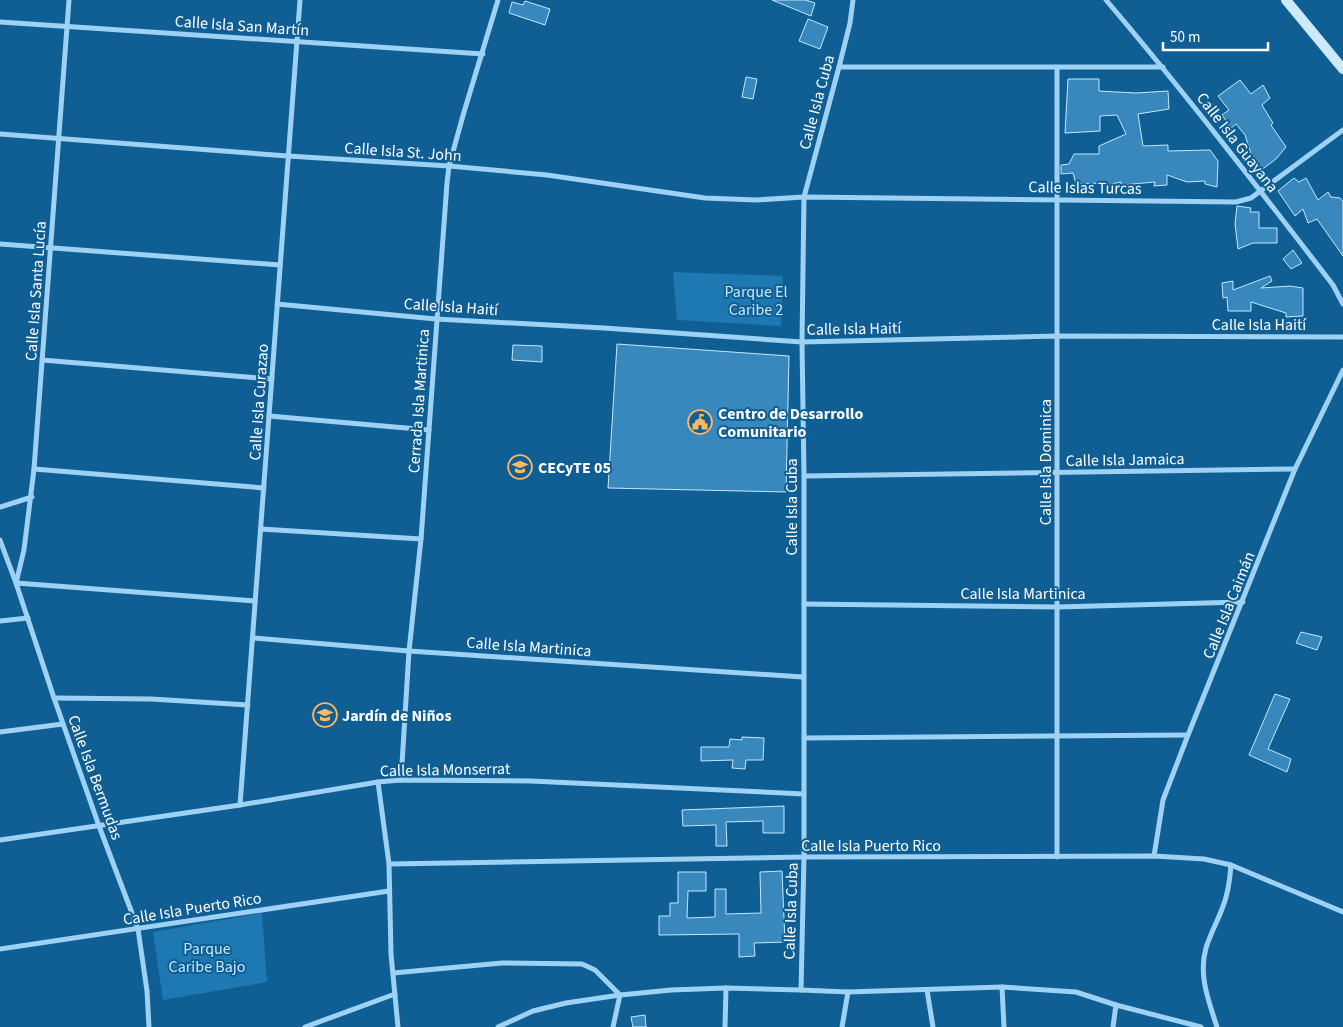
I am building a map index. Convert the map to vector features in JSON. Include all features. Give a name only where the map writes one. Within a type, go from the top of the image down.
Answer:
[{"type":"street","name":"Calle Isla Santa Lucía","points":[[16,582],[24,550],[32,497],[69,0]]},
{"type":"street","name":"Calle Isla Curazao","points":[[240,805],[300,0]]},
{"type":"street","name":"Cerrada Isla Martinica","points":[[401,780],[449,166],[498,0]]},
{"type":"street","name":"Calle Isla Cuba","points":[[801,990],[804,857],[802,342],[804,197],[839,68],[850,23],[853,0]]},
{"type":"street","name":"Calle Isla Guayana","points":[[1106,0],[1163,67],[1334,284],[1343,304]]},
{"type":"street","points":[[1286,0],[1343,69]]},
{"type":"street","name":"Calle Isla San Martín","points":[[0,22],[483,54]]},
{"type":"street","points":[[839,68],[1163,67]]},
{"type":"street","name":"Calle Isla Dominica","points":[[1057,68],[1058,856]]},
{"type":"street","name":"Calle Islas Turcas","points":[[804,197],[1057,198],[1241,202],[1261,192],[1343,130]]},
{"type":"street","name":"Calle Isla St. John","points":[[0,134],[449,166],[547,175],[705,198],[756,200],[804,197]]},
{"type":"street","points":[[0,244],[280,265]]},
{"type":"street","name":"Calle Isla Haití","points":[[277,304],[436,319],[604,328],[802,342],[1057,336],[1343,336]]},
{"type":"street","points":[[42,360],[272,379]]},
{"type":"street","name":"Calle Isla Caimán","points":[[1154,856],[1163,800],[1188,735],[1295,469],[1343,370]]},
{"type":"street","points":[[269,416],[429,430]]},
{"type":"street","points":[[34,469],[264,488]]},
{"type":"street","name":"Calle Isla Jamaica","points":[[804,476],[1295,469]]},
{"type":"street","points":[[0,507],[32,497]]},
{"type":"street","points":[[261,529],[421,539]]},
{"type":"street","name":"Calle Isla Bermudas","points":[[0,540],[99,826],[138,929],[147,991],[149,1027]]},
{"type":"street","points":[[16,582],[255,601]]},
{"type":"street","name":"Calle Isla Martinica","points":[[804,604],[1057,607],[1243,602]]},
{"type":"street","points":[[0,622],[28,618]]},
{"type":"street","name":"Calle Isla Martinica","points":[[252,638],[410,651],[804,677]]},
{"type":"street","points":[[54,698],[151,699],[248,705]]},
{"type":"street","points":[[0,732],[63,724]]},
{"type":"street","points":[[804,738],[1188,735]]},
{"type":"street","name":"Calle Isla Monserrat","points":[[0,840],[401,780],[531,781],[804,794]]},
{"type":"street","points":[[378,782],[389,864],[393,973],[398,1027]]},
{"type":"street","name":"Calle Isla Puerto Rico","points":[[389,864],[804,857],[1154,856],[1231,864],[1343,912]]},
{"type":"street","points":[[1217,1027],[1204,987],[1205,949],[1223,908],[1229,888],[1231,864]]},
{"type":"street","name":"Calle Isla Puerto Rico","points":[[0,949],[389,891]]},
{"type":"street","points":[[393,973],[502,963],[582,964],[595,970],[620,995]]},
{"type":"street","points":[[498,1027],[533,1011],[566,1003],[671,990],[726,988],[848,992],[1002,987],[1076,992],[1116,1005],[1201,1027]]},
{"type":"street","points":[[1002,987],[1004,1027]]},
{"type":"street","points":[[725,1027],[726,988]]},
{"type":"street","points":[[927,990],[933,1027]]},
{"type":"street","points":[[842,1027],[848,992]]},
{"type":"street","points":[[305,1027],[395,994]]},
{"type":"street","points":[[613,1027],[620,995]]},
{"type":"street","points":[[1113,1027],[1116,1005]]},
{"type":"green space","name":"Parque El Caribe 2","points":[[673,272],[783,276],[781,326],[677,320]]},
{"type":"green space","name":"Parque Caribe Bajo","points":[[262,913],[267,982],[163,1000],[153,932]]},
{"type":"building","points":[[772,0],[806,0],[815,3],[811,16]]},
{"type":"building","points":[[525,1],[550,9],[545,25],[509,13],[512,2],[523,5]]},
{"type":"building","points":[[808,19],[828,27],[820,49],[799,41]]},
{"type":"building","points":[[746,77],[757,79],[753,99],[742,97]]},
{"type":"building","points":[[1068,79],[1099,79],[1099,91],[1136,93],[1168,91],[1169,109],[1138,114],[1143,146],[1168,145],[1168,151],[1210,150],[1218,161],[1217,187],[1205,184],[1205,181],[1187,182],[1167,175],[1167,185],[1154,186],[1155,182],[1121,185],[1121,182],[1103,186],[1103,183],[1076,184],[1073,173],[1061,174],[1061,165],[1069,164],[1074,154],[1099,154],[1099,146],[1126,134],[1117,115],[1100,116],[1100,131],[1065,133]]},
{"type":"building","points":[[1240,80],[1251,94],[1263,85],[1270,98],[1262,105],[1273,123],[1271,125],[1286,147],[1276,159],[1260,171],[1252,157],[1245,135],[1236,124],[1231,128],[1222,115],[1229,110],[1218,96]]},
{"type":"building","points":[[1294,178],[1299,182],[1306,178],[1318,200],[1328,192],[1331,197],[1340,198],[1343,201],[1343,256],[1317,219],[1308,223],[1303,209],[1295,216],[1278,191]]},
{"type":"building","points":[[1237,206],[1251,208],[1250,212],[1259,212],[1259,228],[1277,228],[1277,243],[1253,243],[1238,249],[1235,224]]},
{"type":"building","points":[[1293,250],[1302,263],[1291,269],[1283,259]]},
{"type":"building","points":[[1270,276],[1272,281],[1261,288],[1290,286],[1303,288],[1303,316],[1286,317],[1286,313],[1251,302],[1251,311],[1228,311],[1227,297],[1223,298],[1222,283],[1233,281],[1233,290]]},
{"type":"building","name":"Centro de Desarrollo Comunitario","points":[[617,344],[789,356],[786,492],[608,488]]},
{"type":"building","points":[[513,345],[542,346],[542,362],[512,360]]},
{"type":"building","points":[[1301,632],[1322,637],[1317,650],[1296,643]]},
{"type":"building","points":[[1275,694],[1290,699],[1268,749],[1291,759],[1287,772],[1249,755]]},
{"type":"building","points":[[742,737],[764,738],[763,760],[746,760],[745,769],[732,768],[733,760],[701,761],[701,747],[729,747],[730,739],[742,740]]},
{"type":"building","points":[[784,806],[784,833],[763,833],[763,821],[726,822],[727,846],[716,846],[716,825],[683,826],[682,810]]},
{"type":"building","points":[[782,871],[785,942],[754,943],[755,956],[739,957],[739,934],[659,935],[659,916],[670,916],[670,903],[678,903],[678,872],[706,872],[706,891],[688,891],[687,918],[715,917],[715,889],[726,889],[726,914],[761,913],[760,872]]},
{"type":"building","points":[[645,1015],[646,1027],[633,1027],[631,1017]]},
{"type":"place","name":"Centro de Desarrollo Comunitario","points":[[700,422]]},
{"type":"place","name":"CECyTE 05","points":[[520,467]]},
{"type":"place","name":"Jardín de Niños","points":[[325,715]]}]
